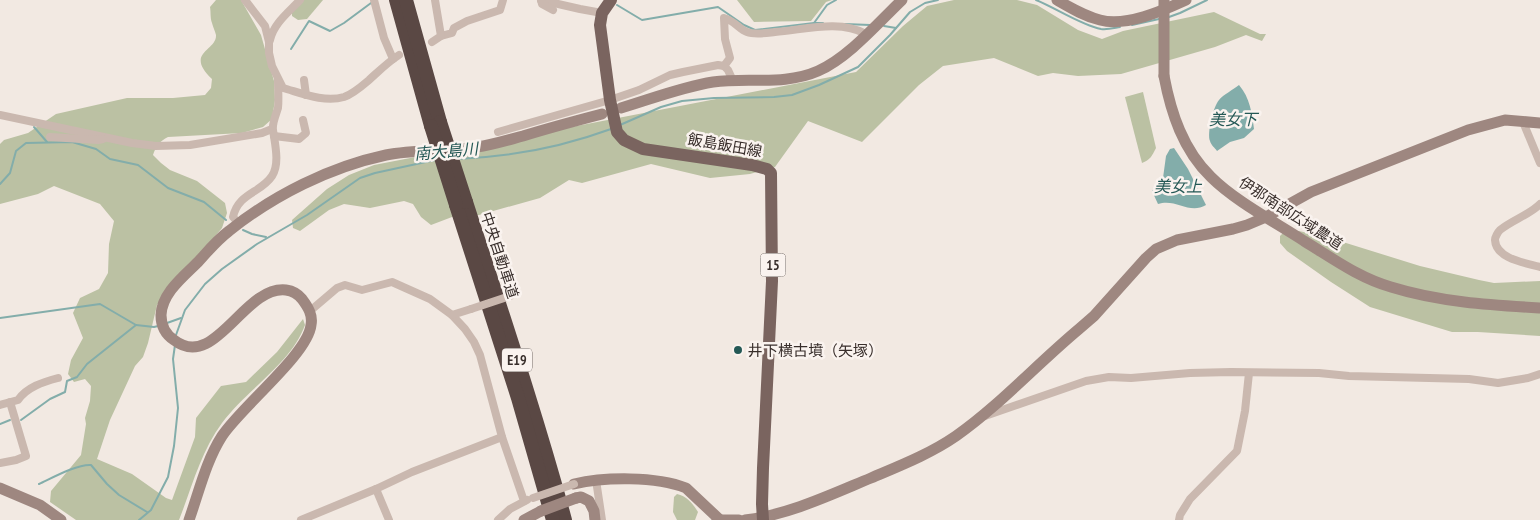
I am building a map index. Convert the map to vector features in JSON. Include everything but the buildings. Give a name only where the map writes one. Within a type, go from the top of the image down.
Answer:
[{"type":"highway","name":"中央自動車道","points":[[396,0],[461,204],[553,520]]},
{"type":"highway","name":"中央自動車道","points":[[406,0],[436,124]]},
{"type":"highway","name":"中央自動車道","points":[[461,204],[529,396],[565,520]]},
{"type":"main road","points":[[602,13],[611,0]]},
{"type":"main road","name":"飯島飯田線","points":[[602,13],[600,26],[610,100],[618,132],[624,140],[644,149],[752,165],[766,169],[771,173],[772,281],[763,468],[763,519]]},
{"type":"street","points":[[245,0],[264,26],[269,42]]},
{"type":"street","points":[[300,0],[277,23],[272,31],[269,42],[272,66],[283,88],[308,97],[326,98],[343,97],[361,86],[396,57],[384,38],[374,0]]},
{"type":"street","points":[[435,0],[442,36]]},
{"type":"street","points":[[432,42],[452,33],[454,28],[467,21],[500,10],[503,0]]},
{"type":"street","points":[[541,0],[580,10],[602,13]]},
{"type":"street","points":[[541,0],[542,4],[553,10]]},
{"type":"street","points":[[572,0],[580,10]]},
{"type":"street","points":[[621,108],[714,82],[791,79],[811,74],[835,60],[902,0]]},
{"type":"street","points":[[1057,0],[1089,16],[1110,22],[1121,22],[1140,18],[1186,0]]},
{"type":"street","name":"伊那南部広域農道","points":[[1164,0],[1164,76],[1170,104],[1181,134],[1199,163],[1211,177],[1229,192],[1335,261],[1361,275],[1390,287],[1441,299],[1540,308]]},
{"type":"street","points":[[724,66],[730,58],[725,39],[724,18],[731,20],[747,32],[761,33],[820,26],[856,29],[866,34]]},
{"type":"street","points":[[498,132],[610,100],[639,90],[670,75],[718,65],[724,66],[728,70],[733,81]]},
{"type":"street","points":[[239,224],[233,217],[237,207],[242,200],[266,183],[276,169],[273,132],[278,106],[278,78]]},
{"type":"street","points":[[304,80],[308,97]]},
{"type":"street","points":[[189,520],[211,457],[222,437],[238,415],[301,347],[310,334],[312,322],[310,311],[298,295],[282,290],[270,292],[254,302],[212,340],[187,347],[168,333],[162,315],[164,301],[174,286],[221,238],[239,224],[302,185],[318,177],[370,159],[403,153],[477,147],[602,114]]},
{"type":"street","points":[[0,115],[132,143],[156,146],[190,145],[273,132],[299,139],[306,133],[303,120]]},
{"type":"street","points":[[745,520],[763,519],[825,498],[899,466],[948,441],[980,417],[1094,316],[1156,249],[1177,240],[1246,226],[1311,192],[1468,130],[1504,120],[1540,123]]},
{"type":"street","points":[[1523,122],[1540,163]]},
{"type":"street","points":[[50,137],[98,140],[108,138]]},
{"type":"street","points":[[1540,204],[1500,231],[1495,242],[1498,249],[1508,257],[1540,267]]},
{"type":"street","points":[[310,311],[337,288],[346,286],[362,290],[392,282],[430,299],[452,315],[465,329],[480,355],[502,437],[524,501]]},
{"type":"street","points":[[452,315],[510,296]]},
{"type":"street","points":[[980,417],[1086,380],[1109,377],[1131,378],[1190,373],[1318,373],[1349,376],[1469,379],[1498,383],[1540,374]]},
{"type":"street","points":[[1179,520],[1190,499],[1237,450],[1246,412],[1249,373]]},
{"type":"street","points":[[0,405],[18,400],[23,393],[31,388],[58,378]]},
{"type":"street","points":[[1528,378],[1540,382]]},
{"type":"street","points":[[0,463],[26,456],[10,402]]},
{"type":"street","points":[[301,520],[412,472],[502,437]]},
{"type":"street","points":[[498,520],[524,501],[574,484],[596,480],[619,479],[662,482],[686,488],[718,520],[739,520]]},
{"type":"street","points":[[596,480],[602,520]]},
{"type":"street","points":[[0,488],[26,498],[61,520]]},
{"type":"street","points":[[376,489],[389,520]]},
{"type":"street","points":[[524,520],[540,511],[581,497],[589,501],[594,511],[595,520]]},
{"type":"green space","points":[[216,0],[241,0],[261,35],[274,81],[275,100],[272,119],[263,127],[242,133],[168,137],[155,149],[153,155],[161,163],[170,170],[197,181],[225,203],[227,213],[222,228],[157,305],[143,357],[135,366],[110,420],[97,459],[132,474],[166,498],[172,500],[195,437],[196,418],[221,386],[246,382],[277,352],[303,319],[305,325],[290,352],[222,423],[208,445],[179,520],[76,520],[50,502],[51,491],[81,455],[86,424],[85,418],[90,401],[91,386],[85,379],[74,382],[68,374],[71,360],[83,338],[73,313],[80,298],[99,289],[108,273],[109,244],[114,221],[100,204],[54,186],[38,194],[0,204],[0,144],[4,140],[28,133],[56,114],[127,98],[173,98],[205,95],[211,88],[212,79],[204,70],[201,57],[215,40],[216,35],[211,21],[210,7]]},
{"type":"green space","points":[[296,0],[323,0],[307,19],[298,20],[292,16],[292,6]]},
{"type":"green space","points":[[737,0],[832,0],[826,2],[811,21],[754,22]]},
{"type":"green space","points":[[954,0],[1017,0],[1037,5],[1078,30],[1102,39],[1123,31],[1214,12],[1260,34],[1266,34],[1262,41],[1246,35],[1215,47],[1121,74],[1078,76],[1053,73],[1038,76],[994,58],[943,66],[919,85],[862,142],[808,121],[775,167],[750,174],[710,178],[651,164],[582,183],[569,180],[540,198],[479,215],[452,217],[431,225],[421,217],[413,204],[404,201],[370,208],[344,204],[329,210],[300,231],[293,228],[292,220],[327,189],[349,175],[374,165],[856,72],[903,26],[927,6]]},
{"type":"green space","points":[[1143,92],[1156,148],[1147,161],[1142,163],[1125,97]]},
{"type":"green space","points":[[1299,231],[1330,238],[1420,266],[1479,280],[1494,283],[1540,281],[1540,336],[1452,332],[1370,307],[1287,251],[1280,243],[1280,236],[1284,232]]},
{"type":"green space","points":[[677,494],[687,498],[692,503],[698,512],[695,520],[677,520],[673,512],[674,497]]},
{"type":"water","name":"美女下","points":[[1239,85],[1248,100],[1254,129],[1244,138],[1230,142],[1217,151],[1211,144],[1209,137],[1213,114],[1219,100]]},
{"type":"water","name":"美女上","points":[[1174,148],[1188,169],[1206,205],[1200,208],[1171,203],[1158,204],[1152,191],[1163,178],[1166,156],[1170,149]]},
{"type":"waterway","points":[[814,23],[827,5],[836,0]]},
{"type":"waterway","name":"南大島川","points":[[620,125],[661,107],[682,101],[792,95],[819,85],[858,67],[910,12],[925,3],[938,0]]},
{"type":"waterway","name":"南大島川","points":[[1036,0],[1093,27],[1101,29],[1120,27]]},
{"type":"waterway","name":"南大島川","points":[[1169,17],[1207,0]]},
{"type":"waterway","points":[[291,49],[309,21],[330,31],[371,3]]},
{"type":"waterway","points":[[617,5],[642,20],[718,7],[744,25],[755,30],[823,23]]},
{"type":"waterway","name":"南大島川","points":[[1132,25],[1159,19]]},
{"type":"waterway","points":[[845,24],[870,25]]},
{"type":"waterway","points":[[884,26],[896,28]]},
{"type":"waterway","points":[[34,127],[47,142]]},
{"type":"waterway","name":"南大島川","points":[[457,159],[497,156],[536,150],[574,141],[611,129]]},
{"type":"waterway","points":[[0,184],[10,173],[16,151],[26,143],[72,142],[96,149],[110,159],[138,165],[168,188],[204,202],[226,220]]},
{"type":"waterway","name":"南大島川","points":[[176,335],[185,310],[205,284],[222,269],[257,244],[307,215],[360,178],[435,160]]},
{"type":"waterway","points":[[243,230],[266,237]]},
{"type":"waterway","points":[[0,318],[100,304],[136,325],[158,326]]},
{"type":"waterway","points":[[167,323],[181,318]]},
{"type":"waterway","points":[[21,420],[50,399],[65,392],[67,381],[77,377],[87,364],[136,325]]},
{"type":"waterway","name":"南大島川","points":[[139,520],[151,510],[168,477],[178,408],[173,359],[175,345]]},
{"type":"waterway","points":[[0,424],[10,420]]},
{"type":"waterway","points":[[39,484],[72,469],[91,465],[119,495],[147,512]]},
{"type":"place","name":"井下横古墳（矢塚）","points":[[738,350]]}]
